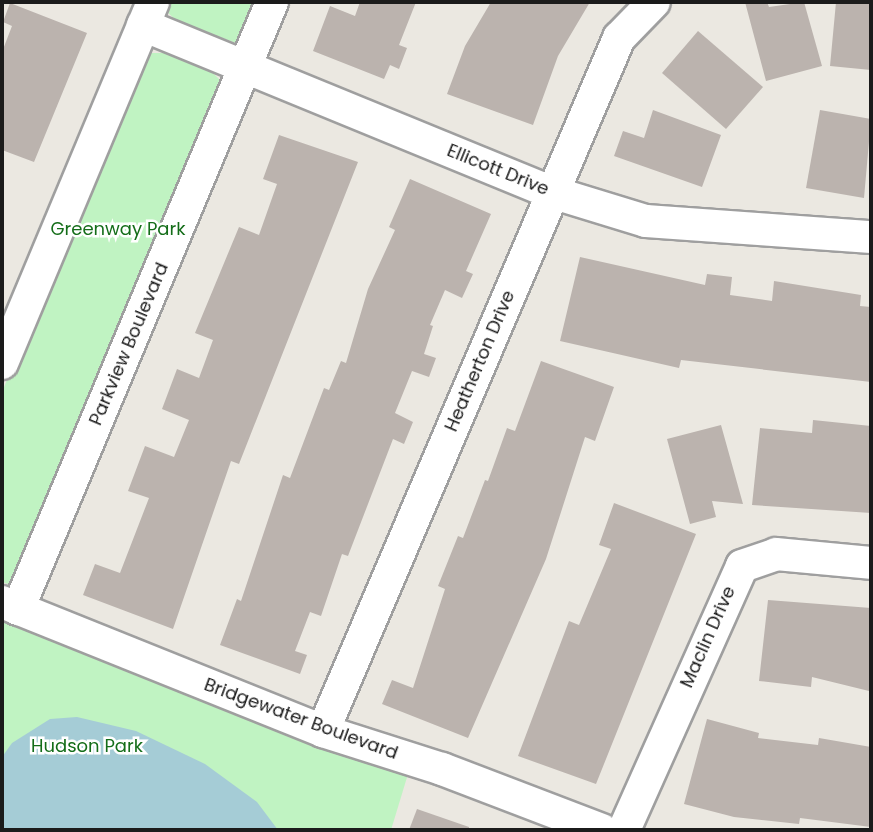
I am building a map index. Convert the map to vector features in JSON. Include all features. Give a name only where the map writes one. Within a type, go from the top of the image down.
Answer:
[{"type":"street","name":"Parkview Boulevard","points":[[10,606],[272,2]]},
{"type":"street","name":"Heatherton Drive","points":[[324,731],[551,192],[619,38],[654,2]]},
{"type":"street","name":"Ellicott Drive","points":[[148,13],[245,67],[551,192],[646,221],[871,237]]},
{"type":"street","points":[[2,363],[148,13]]},
{"type":"street","name":"Maclin Drive","points":[[624,830],[742,566],[776,554],[871,563]]},
{"type":"street","name":"Bridgewater Boulevard","points":[[10,606],[324,731],[442,769],[602,830]]},
{"type":"green space","points":[[168,2],[263,2],[247,38],[236,43],[177,21],[167,12]]},
{"type":"green space","name":"Greenway Park","points":[[150,53],[166,53],[212,72],[223,83],[23,573],[8,584],[2,582],[2,392],[139,64]]},
{"type":"green space","name":"Hudson Park","points":[[2,622],[408,774],[391,830],[2,830]]},
{"type":"water","points":[[77,717],[136,731],[205,764],[257,802],[278,830],[2,830],[2,757],[12,743],[50,719]]},
{"type":"building","points":[[360,2],[416,2],[399,45],[407,48],[399,69],[390,65],[384,79],[313,51],[330,6],[355,16]]},
{"type":"building","points":[[491,2],[590,2],[558,56],[533,125],[447,94],[465,46]]},
{"type":"building","points":[[745,2],[767,2],[769,7],[804,2],[822,66],[766,81]]},
{"type":"building","points":[[836,2],[871,2],[871,70],[830,66]]},
{"type":"building","points":[[10,3],[87,33],[34,162],[2,150],[2,52],[12,26],[3,22]]},
{"type":"building","points":[[698,31],[763,87],[726,129],[662,73]]},
{"type":"building","points":[[653,110],[721,135],[702,187],[614,156],[623,131],[644,138]]},
{"type":"building","points":[[820,110],[871,119],[864,198],[806,188]]},
{"type":"building","points":[[279,135],[358,162],[239,464],[231,461],[173,629],[83,595],[95,564],[120,573],[149,498],[128,491],[145,446],[174,457],[189,420],[162,409],[177,369],[199,378],[213,340],[195,333],[239,227],[259,235],[277,184],[263,179]]},
{"type":"building","points":[[410,179],[491,214],[466,271],[473,274],[462,298],[445,290],[430,325],[433,326],[424,354],[436,358],[429,377],[412,371],[395,413],[413,422],[404,444],[393,439],[348,556],[342,554],[321,616],[310,612],[295,651],[307,655],[300,674],[220,645],[237,599],[241,601],[283,475],[290,478],[324,388],[329,390],[341,361],[346,363],[368,289],[395,230],[389,227]]},
{"type":"building","points":[[580,257],[705,285],[707,274],[732,277],[730,295],[772,301],[774,281],[861,295],[860,306],[871,307],[871,382],[681,360],[679,368],[560,341]]},
{"type":"building","points":[[541,361],[614,387],[595,441],[585,437],[546,559],[468,738],[382,704],[392,680],[413,688],[445,589],[438,586],[458,536],[463,538],[485,480],[488,481],[507,428],[515,431]]},
{"type":"building","points":[[813,420],[871,426],[871,513],[752,505],[760,428],[812,433]]},
{"type":"building","points":[[721,425],[743,504],[712,501],[716,517],[690,524],[667,439]]},
{"type":"building","points":[[614,503],[696,534],[596,784],[518,756],[569,621],[579,625],[611,549],[599,545]]},
{"type":"building","points":[[768,600],[871,608],[869,691],[812,677],[811,687],[759,681]]},
{"type":"building","points":[[707,719],[759,733],[758,738],[818,745],[819,738],[871,747],[871,827],[800,818],[799,824],[734,817],[684,804]]},
{"type":"building","points":[[417,809],[469,827],[469,830],[409,830]]}]
